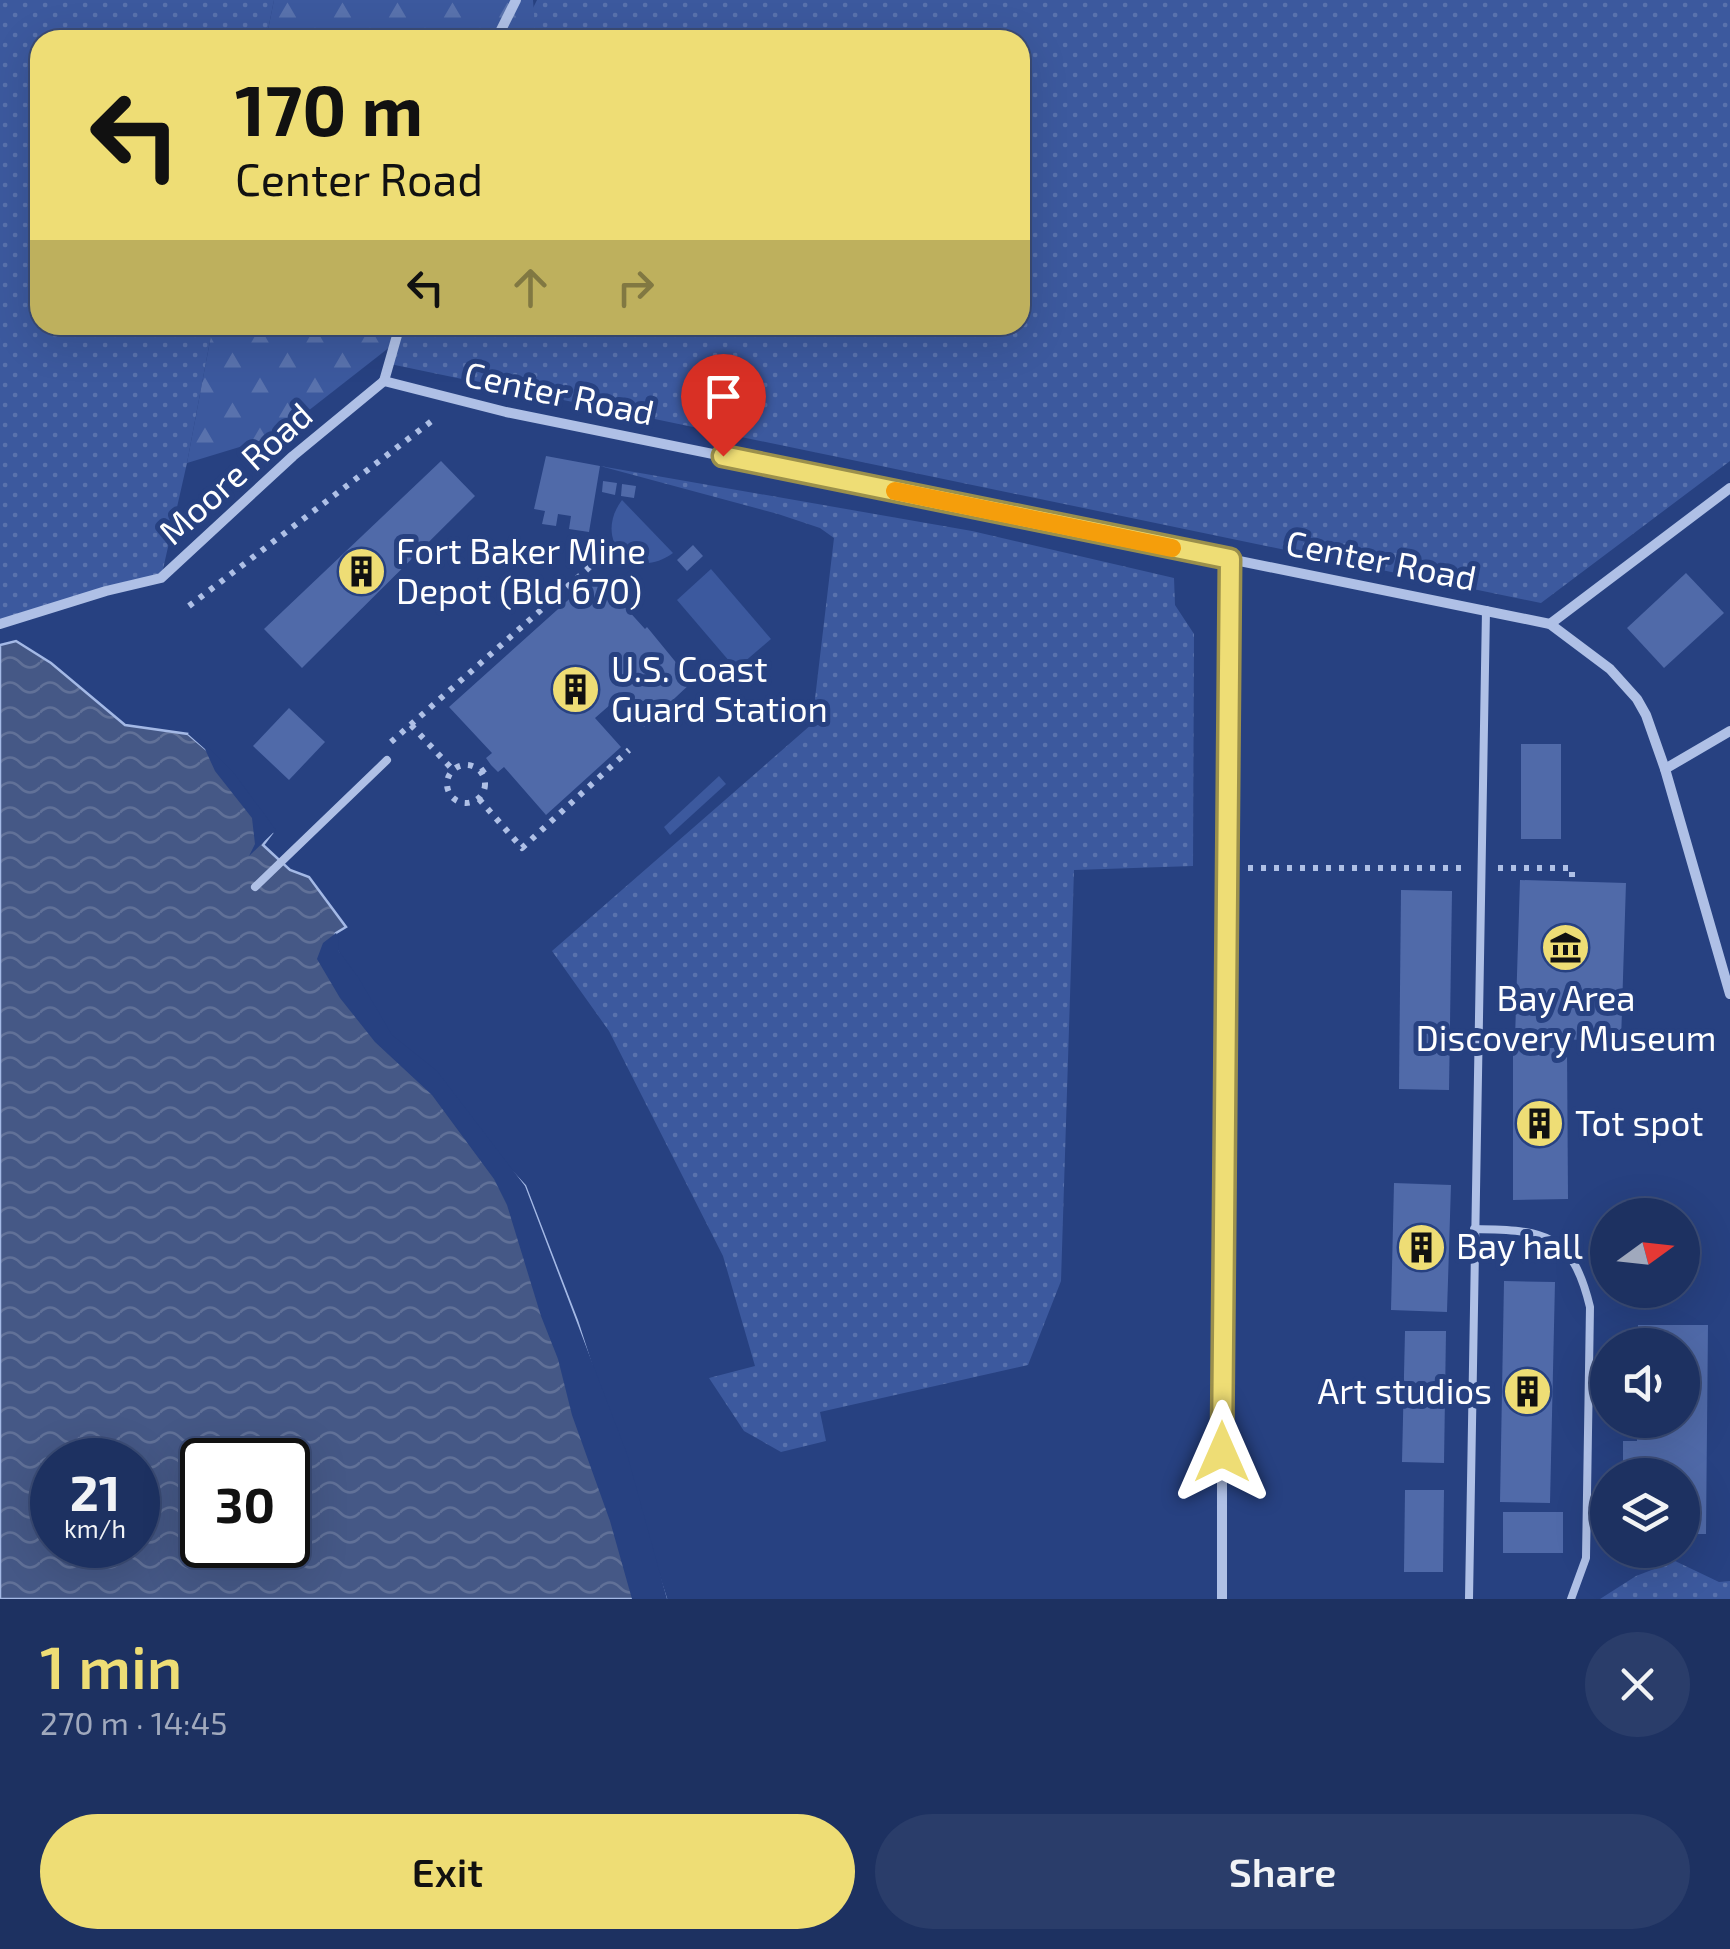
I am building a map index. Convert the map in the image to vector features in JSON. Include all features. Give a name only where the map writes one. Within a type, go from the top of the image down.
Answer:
[{"type":"street","points":[[501,30],[516,0]]},
{"type":"street","points":[[384,380],[397,335]]},
{"type":"street","name":"Center Road","points":[[384,380],[458,401],[1550,624],[1595,655],[1637,699],[1665,770]]},
{"type":"street","name":"Moore Road","points":[[0,624],[161,578],[384,380]]},
{"type":"street","points":[[1550,624],[1730,488]]},
{"type":"street","points":[[1222,1599],[1230,559]]},
{"type":"street","points":[[1730,730],[1665,770],[1724,956],[1730,994]]},
{"type":"lane","points":[[1469,1599],[1486,610]]},
{"type":"lane","points":[[255,887],[386,760]]},
{"type":"lane","points":[[1474,1229],[1517,1230],[1542,1236],[1564,1247],[1582,1272],[1590,1308],[1586,1558],[1572,1599]]},
{"type":"path","points":[[189,606],[458,401]]},
{"type":"path","points":[[387,746],[592,565]]},
{"type":"path","points":[[411,725],[453,770]]},
{"type":"path","points":[[479,799],[522,848],[629,750]]},
{"type":"path","points":[[465,765],[482,772],[486,785],[479,799],[464,804],[452,798],[447,781],[453,770],[465,765]]},
{"type":"path","points":[[482,772],[491,765]]},
{"type":"path","points":[[1226,868],[1467,868]]},
{"type":"path","points":[[1484,868],[1572,868],[1572,881]]},
{"type":"green space","points":[[0,0],[274,0],[268,30],[30,30],[30,335],[211,335],[161,578],[0,624]]},
{"type":"green space","points":[[274,0],[533,0],[535,30],[268,30]]},
{"type":"green space","points":[[537,0],[1730,0],[1730,461],[1541,603],[390,364],[401,335],[1030,335],[1030,30],[522,30]]},
{"type":"green space","points":[[211,335],[405,335],[276,436],[187,463]]},
{"type":"green space","points":[[600,466],[972,531],[1174,578],[1175,605],[1194,634],[1193,866],[1074,870],[1061,1281],[1028,1365],[820,1412],[826,1441],[781,1452],[744,1431],[709,1378],[755,1366],[723,1256],[609,1031],[552,951],[812,724],[834,538],[820,528],[778,514]]},
{"type":"green space","points":[[622,500],[673,553],[644,563],[621,553],[612,529]]},
{"type":"green space","points":[[711,569],[771,639],[736,669],[677,600]]},
{"type":"green space","points":[[719,776],[726,784],[670,835],[664,827]]},
{"type":"green space","points":[[1657,1568],[1690,1568],[1719,1582],[1730,1581],[1730,1599],[1600,1599]]},
{"type":"water","points":[[16,641],[51,663],[125,725],[188,734],[207,750],[272,833],[263,845],[290,870],[309,877],[346,927],[336,933],[332,943],[389,1038],[525,1186],[577,1321],[666,1599],[0,1599],[0,645]]},
{"type":"pier","points":[[191,730],[233,772],[276,830],[249,856],[255,844],[252,818],[215,771],[205,749],[188,734]]},
{"type":"pier","points":[[336,933],[338,950],[392,1035],[437,1071],[525,1186],[627,1454],[667,1599],[632,1599],[507,1205],[494,1179],[432,1095],[375,1042],[340,998],[317,959],[323,943]]},
{"type":"building","points":[[546,456],[600,466],[589,532],[569,529],[571,516],[558,514],[556,526],[542,524],[545,511],[534,509]]},
{"type":"building","name":"Fort Baker Mine Depot (Bld 670)","points":[[441,461],[475,496],[302,668],[264,629]]},
{"type":"building","points":[[603,481],[617,483],[615,495],[602,492]]},
{"type":"building","points":[[622,484],[636,486],[634,498],[621,496]]},
{"type":"building","points":[[693,545],[703,556],[687,571],[677,560]]},
{"type":"building","points":[[1686,573],[1724,613],[1664,668],[1627,628]]},
{"type":"building","name":"U.S. Coast Guard Station","points":[[596,575],[647,627],[692,682],[644,727],[619,697],[595,718],[621,747],[546,815],[504,767],[498,772],[491,765],[486,758],[492,753],[449,707]]},
{"type":"building","points":[[289,708],[325,742],[289,780],[253,746]]},
{"type":"building","points":[[1521,744],[1561,744],[1561,839],[1521,839]]},
{"type":"building","points":[[1520,880],[1626,883],[1621,1041],[1515,1038]]},
{"type":"building","points":[[1401,890],[1452,891],[1449,1090],[1399,1089]]},
{"type":"building","name":"Tot spot","points":[[1513,1048],[1567,1048],[1568,1199],[1513,1200]]},
{"type":"building","name":"Bay hall","points":[[1394,1183],[1451,1185],[1447,1312],[1391,1310]]},
{"type":"building","name":"Art studios","points":[[1504,1281],[1555,1282],[1550,1503],[1500,1502]]},
{"type":"building","points":[[1708,1325],[1706,1534],[1700,1534],[1700,1458],[1623,1458],[1623,1441],[1700,1438],[1700,1328],[1638,1328]]},
{"type":"building","points":[[1405,1331],[1446,1331],[1444,1463],[1402,1462]]},
{"type":"building","points":[[1405,1490],[1444,1490],[1443,1572],[1404,1572]]},
{"type":"building","points":[[1503,1512],[1563,1512],[1563,1553],[1503,1553]]},
{"type":"slow traffic","points":[[895,491],[1172,548]]},
{"type":"place","name":"Fort Baker Mine Depot (Bld 670)","points":[[361,572]]},
{"type":"place","name":"U.S. Coast Guard Station","points":[[576,690]]},
{"type":"place","name":"Bay Area Discovery Museum","points":[[1566,947]]},
{"type":"place","name":"Tot spot","points":[[1540,1124]]},
{"type":"place","name":"Bay hall","points":[[1421,1247]]},
{"type":"place","name":"Art studios","points":[[1527,1392]]},
{"type":"route","points":[[723,456],[1230,559],[1222,1452]]}]
